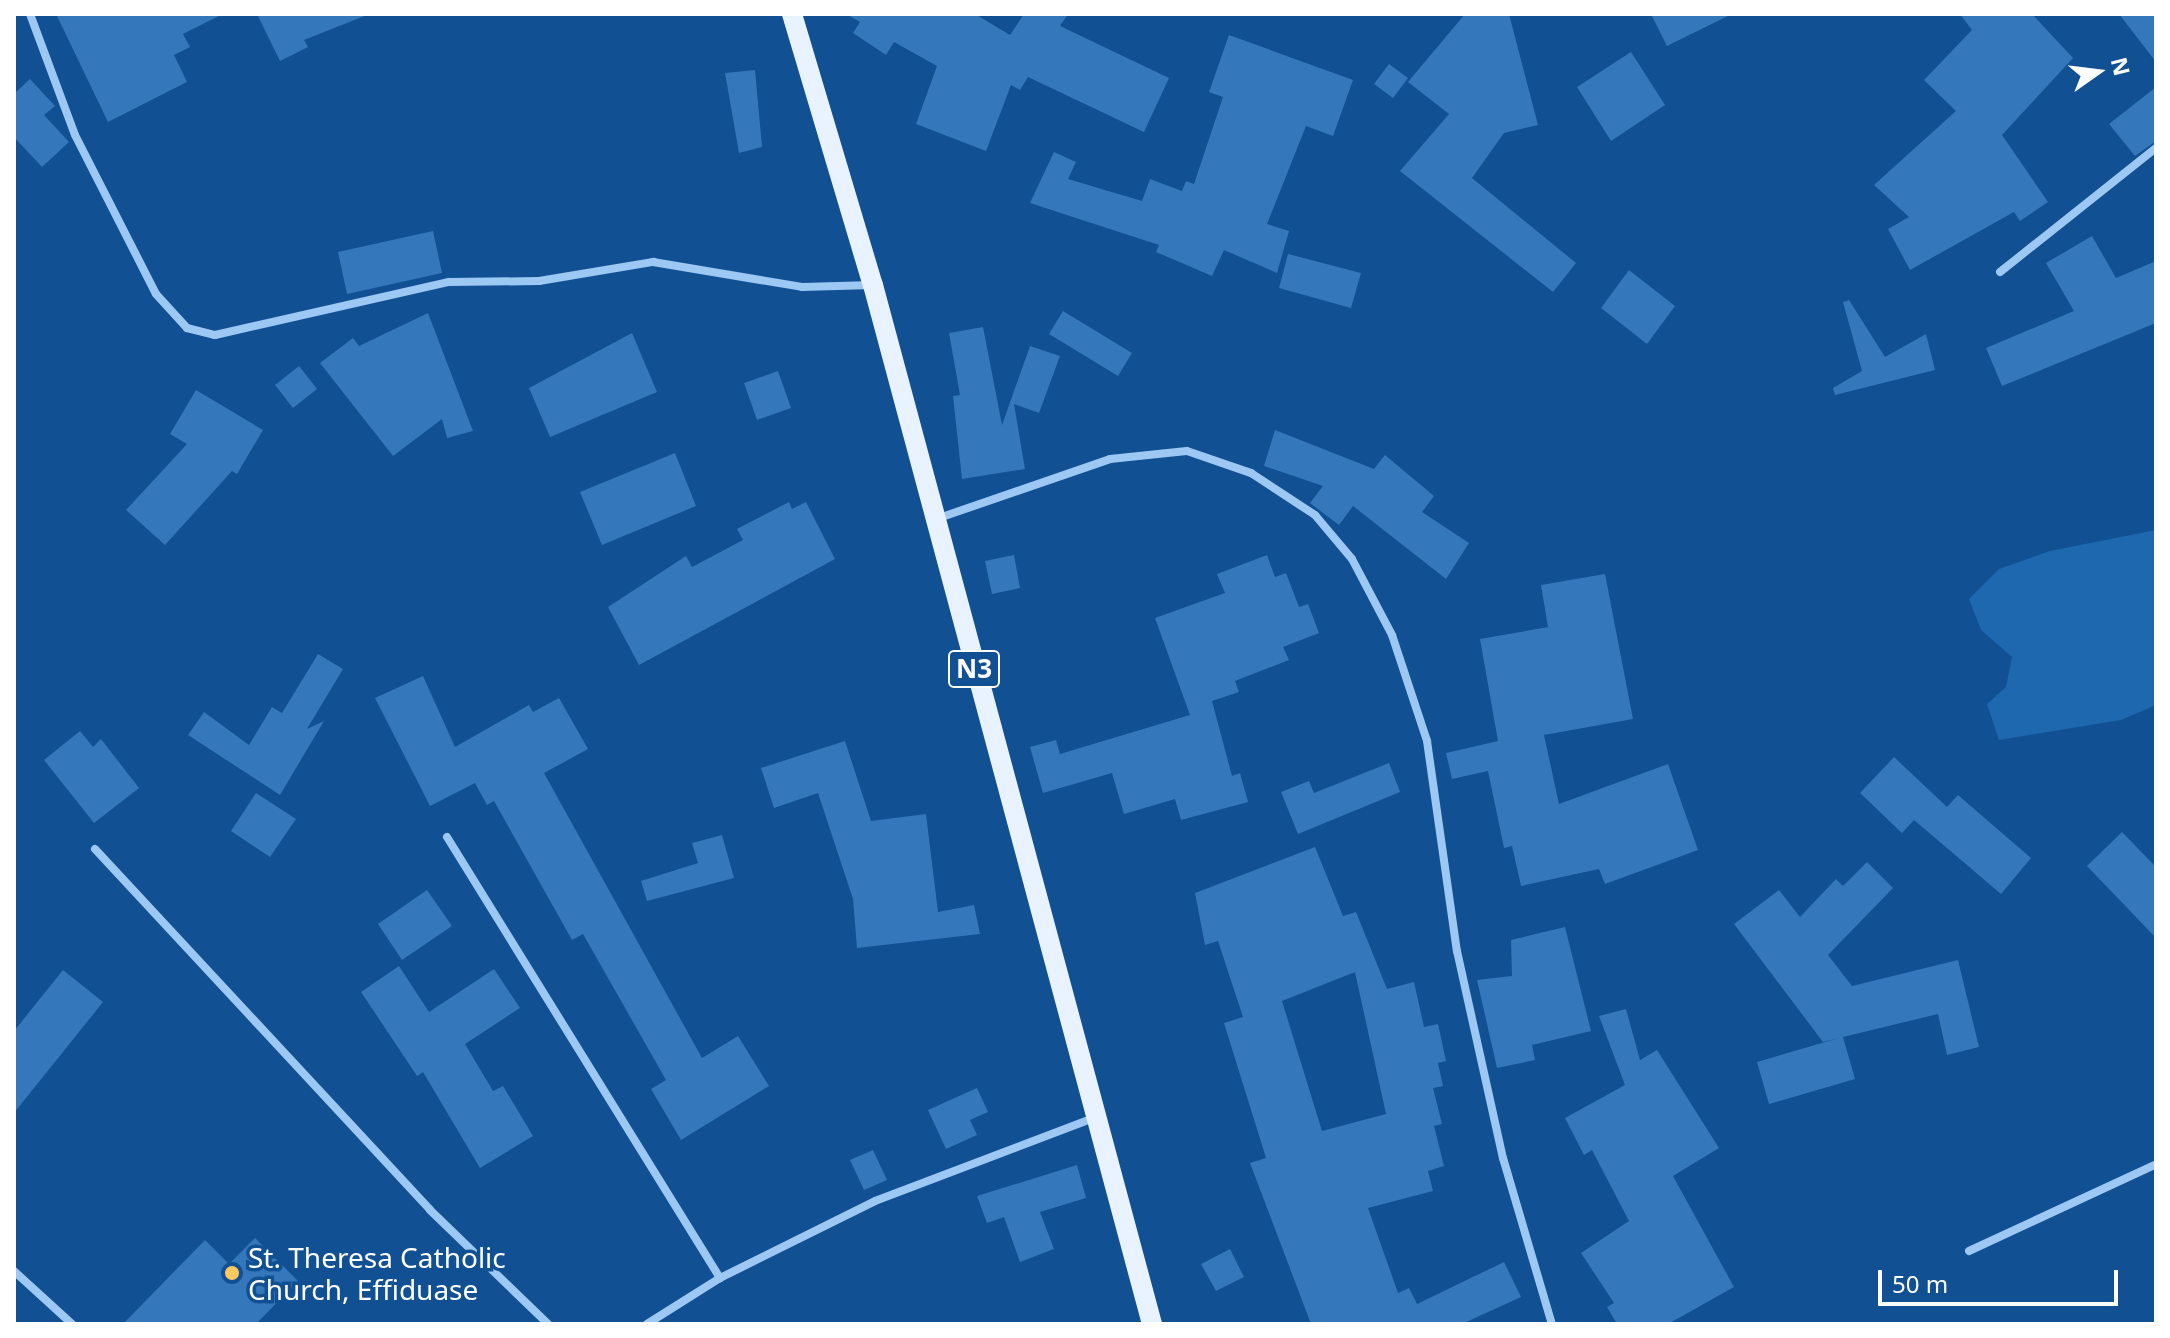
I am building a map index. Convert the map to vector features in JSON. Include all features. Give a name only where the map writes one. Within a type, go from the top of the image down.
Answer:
[{"type":"main road","name":"N3","points":[[792,14],[873,285],[932,521],[1101,1115],[1152,1324]]},
{"type":"street","points":[[30,14],[75,135],[156,294],[187,328],[215,335],[449,282],[539,281],[653,262],[802,287],[873,285]]},
{"type":"street","points":[[2000,272],[2156,148]]},
{"type":"street","points":[[932,521],[1110,459],[1187,451],[1251,473],[1315,515],[1352,559],[1392,635],[1427,741],[1457,951],[1503,1158],[1552,1324]]},
{"type":"street","points":[[447,837],[720,1278]]},
{"type":"street","points":[[95,849],[430,1210],[548,1324]]},
{"type":"street","points":[[647,1324],[720,1278],[875,1201],[1101,1115]]},
{"type":"street","points":[[1969,1251],[2156,1164]]},
{"type":"street","points":[[14,1271],[72,1324]]},
{"type":"shaded area","points":[[2156,530],[2156,705],[2121,720],[1999,740],[1987,704],[2006,687],[2012,657],[1981,630],[1969,599],[1999,569],[2050,551]]},
{"type":"building","points":[[56,14],[223,14],[183,34],[190,47],[174,55],[187,82],[108,122]]},
{"type":"building","points":[[257,14],[367,15],[304,40],[308,47],[280,61]]},
{"type":"building","points":[[846,14],[975,14],[1010,35],[1024,14],[1068,14],[1060,26],[1169,78],[1144,132],[1028,77],[1020,90],[1011,85],[986,151],[916,124],[937,66],[894,42],[886,55],[853,33],[860,22]]},
{"type":"building","points":[[1465,14],[1509,14],[1538,125],[1504,133],[1472,178],[1576,263],[1553,292],[1400,171],[1449,114],[1408,82]]},
{"type":"building","points":[[1651,14],[1732,14],[1667,46]]},
{"type":"building","points":[[1960,14],[2032,14],[2073,58],[2002,135],[2048,202],[2020,221],[2014,212],[1910,270],[1888,229],[1909,217],[1874,185],[1956,111],[1924,80],[1972,30]]},
{"type":"building","points":[[2119,14],[2156,14],[2156,62]]},
{"type":"building","points":[[1229,35],[1353,80],[1333,136],[1306,126],[1267,224],[1289,231],[1277,273],[1224,250],[1212,276],[1156,252],[1159,245],[1030,203],[1054,152],[1076,162],[1068,179],[1142,201],[1150,179],[1182,191],[1186,181],[1194,184],[1223,97],[1209,92]]},
{"type":"building","points":[[1631,52],[1665,105],[1611,141],[1577,87]]},
{"type":"building","points":[[1389,64],[1408,78],[1393,98],[1374,84]]},
{"type":"building","points":[[755,70],[762,147],[739,153],[725,73]]},
{"type":"building","points":[[30,79],[55,106],[44,115],[69,142],[42,167],[14,137],[14,94]]},
{"type":"building","points":[[2156,87],[2156,141],[2135,156],[2109,124]]},
{"type":"building","points":[[433,231],[442,273],[347,294],[338,252]]},
{"type":"building","points":[[2092,236],[2116,278],[2156,261],[2156,323],[2002,386],[1986,348],[2074,311],[2046,263]]},
{"type":"building","points":[[1288,254],[1361,273],[1351,308],[1279,288]]},
{"type":"building","points":[[1629,270],[1675,306],[1647,344],[1601,308]]},
{"type":"building","points":[[1849,300],[1885,357],[1926,334],[1935,370],[1835,395],[1833,388],[1862,371],[1843,302]]},
{"type":"building","points":[[1063,311],[1132,353],[1118,376],[1049,334]]},
{"type":"building","points":[[428,313],[473,431],[447,438],[442,419],[393,456],[320,363],[353,338],[359,346]]},
{"type":"building","points":[[983,327],[1002,425],[1030,346],[1060,356],[1039,413],[1014,404],[1025,469],[962,479],[953,396],[960,395],[949,333]]},
{"type":"building","points":[[632,333],[657,392],[550,437],[529,388]]},
{"type":"building","points":[[299,366],[317,389],[293,408],[275,385]]},
{"type":"building","points":[[778,371],[791,408],[757,420],[744,383]]},
{"type":"building","points":[[196,390],[263,430],[237,474],[232,471],[165,545],[126,510],[187,444],[170,434]]},
{"type":"building","points":[[1275,430],[1374,469],[1385,455],[1434,496],[1422,512],[1469,543],[1446,579],[1353,506],[1339,525],[1310,503],[1323,486],[1264,466]]},
{"type":"building","points":[[675,453],[696,506],[602,545],[580,492]]},
{"type":"building","points":[[789,502],[792,509],[806,502],[835,559],[639,665],[608,607],[686,556],[692,567],[743,540],[737,529]]},
{"type":"building","points":[[1014,555],[1020,588],[992,594],[985,561]]},
{"type":"building","points":[[1267,555],[1275,577],[1286,573],[1299,607],[1308,604],[1319,633],[1283,647],[1289,660],[1235,681],[1239,692],[1212,701],[1232,776],[1240,773],[1248,802],[1181,820],[1175,799],[1124,814],[1112,773],[1043,793],[1030,747],[1056,740],[1060,754],[1190,715],[1155,618],[1225,593],[1217,574]]},
{"type":"building","points":[[1605,574],[1633,719],[1544,735],[1559,804],[1668,764],[1698,850],[1605,884],[1599,869],[1521,886],[1512,846],[1504,848],[1488,771],[1452,779],[1446,753],[1498,741],[1480,639],[1548,627],[1541,585]]},
{"type":"building","points":[[318,654],[343,669],[307,729],[324,721],[280,795],[188,735],[204,712],[249,745],[272,707],[282,713]]},
{"type":"building","points":[[423,676],[455,747],[529,705],[533,712],[559,698],[588,749],[544,773],[702,1058],[738,1036],[769,1086],[681,1140],[651,1089],[666,1080],[583,934],[572,940],[494,801],[487,805],[475,783],[430,806],[375,698]]},
{"type":"building","points":[[80,731],[93,747],[101,739],[139,788],[94,823],[44,760]]},
{"type":"building","points":[[845,741],[871,821],[926,814],[938,912],[974,905],[980,934],[857,948],[853,899],[818,793],[774,808],[761,768]]},
{"type":"building","points":[[1894,757],[1947,807],[1958,795],[2031,858],[2001,894],[1914,820],[1902,833],[1860,793]]},
{"type":"building","points":[[1389,763],[1400,792],[1298,834],[1281,792],[1309,781],[1314,793]]},
{"type":"building","points":[[256,793],[296,819],[270,857],[231,831]]},
{"type":"building","points":[[2122,832],[2156,867],[2156,938],[2087,866]]},
{"type":"building","points":[[722,835],[734,878],[647,901],[641,881],[698,863],[692,843]]},
{"type":"building","points":[[1315,847],[1343,916],[1356,912],[1387,989],[1414,982],[1424,1027],[1438,1024],[1446,1061],[1438,1063],[1443,1086],[1433,1088],[1442,1124],[1434,1126],[1444,1166],[1428,1171],[1433,1191],[1368,1208],[1398,1293],[1409,1288],[1417,1304],[1504,1262],[1521,1297],[1462,1324],[1311,1324],[1250,1163],[1266,1158],[1224,1023],[1243,1017],[1218,941],[1205,945],[1195,893]],"holes":[[[1355,972],[1386,1114],[1322,1131],[1282,1001]]]},
{"type":"building","points":[[1867,862],[1893,888],[1828,955],[1852,986],[1958,960],[1979,1047],[1947,1055],[1938,1014],[1843,1037],[1855,1079],[1769,1104],[1757,1062],[1839,1038],[1823,1042],[1734,924],[1779,890],[1800,917],[1836,879],[1843,886]]},
{"type":"building","points":[[427,890],[452,926],[402,960],[378,924]]},
{"type":"building","points":[[1565,927],[1591,1031],[1532,1045],[1535,1060],[1497,1068],[1477,980],[1512,976],[1511,940]]},
{"type":"building","points":[[399,966],[429,1012],[494,969],[520,1008],[465,1044],[493,1091],[503,1086],[533,1136],[480,1168],[423,1072],[417,1076],[361,992]]},
{"type":"building","points":[[63,970],[103,1002],[14,1113],[14,1031]]},
{"type":"building","points":[[1626,1009],[1640,1060],[1657,1050],[1719,1148],[1673,1176],[1734,1287],[1668,1324],[1617,1324],[1607,1307],[1614,1303],[1581,1253],[1629,1221],[1592,1150],[1584,1155],[1565,1118],[1625,1085],[1599,1016]]},
{"type":"building","points":[[977,1088],[988,1112],[970,1120],[977,1135],[946,1149],[928,1110]]},
{"type":"building","points":[[873,1150],[887,1180],[864,1190],[850,1160]]},
{"type":"building","points":[[1077,1165],[1086,1198],[1040,1212],[1054,1249],[1020,1262],[1004,1217],[987,1223],[977,1196]]},
{"type":"building","name":"St. Theresa Catholic Church, Effiduase","points":[[255,1238],[298,1281],[256,1324],[123,1324],[205,1240],[229,1264]]},
{"type":"building","points":[[1230,1249],[1244,1277],[1216,1291],[1201,1264]]},
{"type":"place","name":"St. Theresa Catholic Church, Effiduase","points":[[232,1273]]}]
